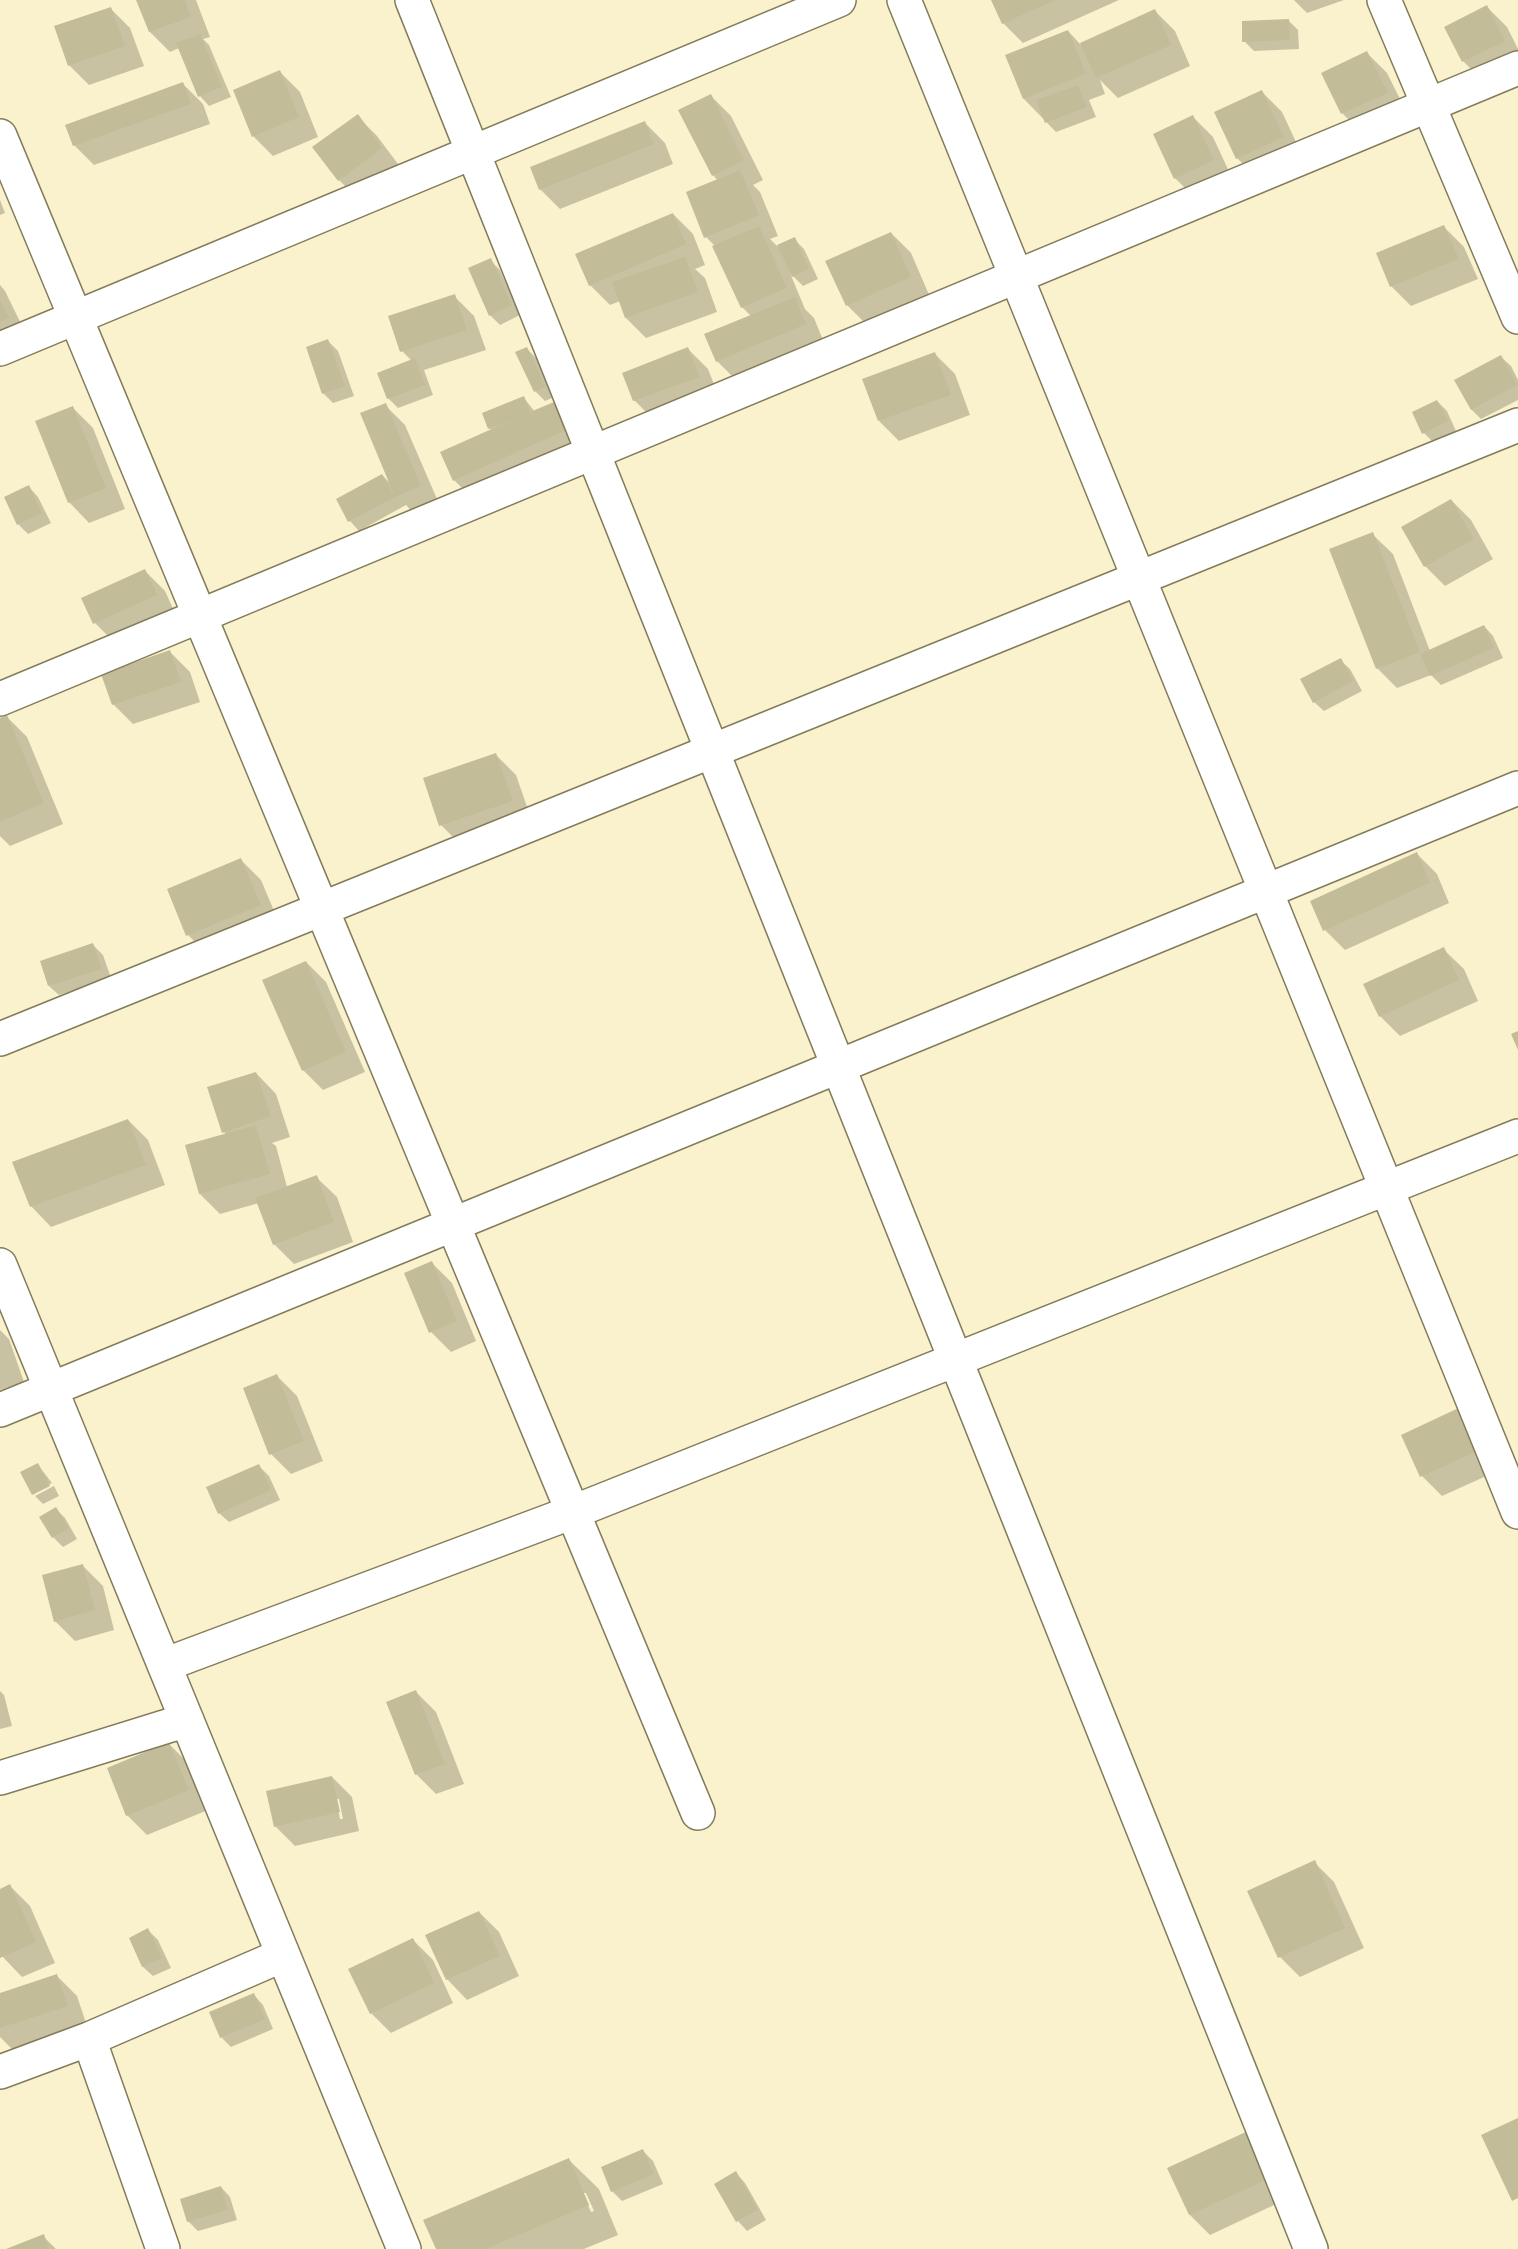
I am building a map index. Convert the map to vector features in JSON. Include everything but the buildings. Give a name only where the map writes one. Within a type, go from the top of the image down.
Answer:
[{"type":"street","points":[[412,0],[1311,2249]]},
{"type":"street","points":[[0,349],[839,0]]},
{"type":"street","points":[[904,0],[1386,1188],[1516,1499]]},
{"type":"street","points":[[1384,0],[1518,317]]},
{"type":"street","points":[[0,699],[1518,68]]},
{"type":"street","points":[[0,136],[698,1813]]},
{"type":"street","points":[[0,1039],[1518,425]]},
{"type":"street","points":[[0,1410],[1518,788]]},
{"type":"street","points":[[164,1665],[573,1512],[1518,1136]]},
{"type":"street","points":[[0,1265],[404,2249]]},
{"type":"street","points":[[0,1778],[187,1719]]},
{"type":"street","points":[[0,2072],[89,2039],[283,1955]]},
{"type":"street","points":[[89,2039],[162,2249]]}]
